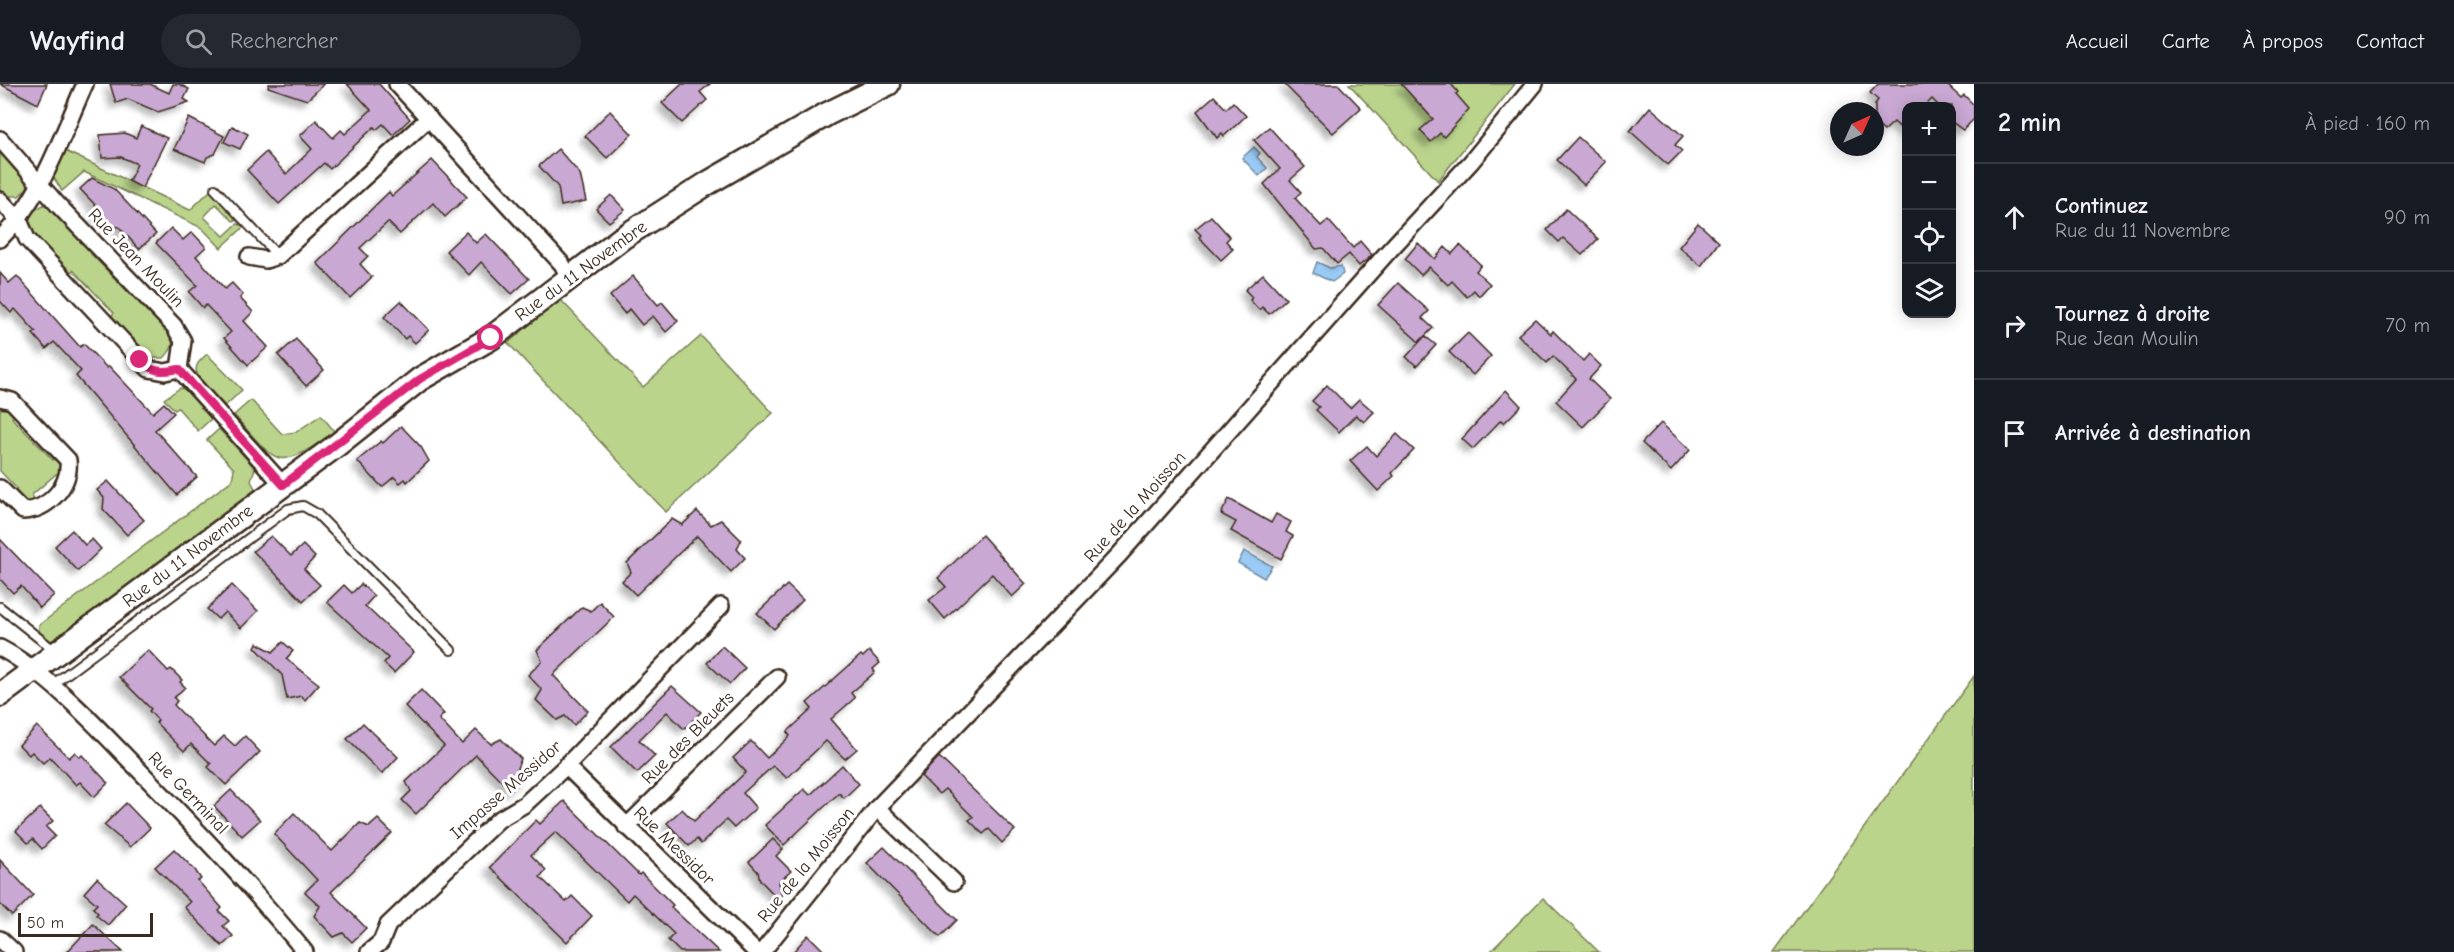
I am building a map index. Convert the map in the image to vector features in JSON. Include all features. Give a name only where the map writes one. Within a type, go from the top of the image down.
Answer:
[{"type":"street","points":[[0,239],[19,220],[40,182],[85,84]]},
{"type":"street","points":[[398,84],[562,264],[569,277]]},
{"type":"street","name":"Rue du 11 Novembre","points":[[0,695],[283,485],[420,379],[491,338],[622,238],[708,183],[827,114],[888,84]]},
{"type":"street","name":"Rue de la Moisson","points":[[762,952],[877,808],[1119,555],[1386,254],[1471,162],[1535,84]]},
{"type":"street","points":[[249,257],[266,260],[278,256],[429,118]]},
{"type":"street","name":"Rue Jean Moulin","points":[[0,139],[40,182],[58,206],[174,327],[183,341],[179,369]]},
{"type":"street","points":[[0,200],[19,220],[27,239],[149,369],[165,372],[179,369],[283,485]]},
{"type":"street","points":[[0,398],[12,401],[68,460],[69,471],[64,485],[46,504],[34,510],[22,511],[0,488]]},
{"type":"street","name":"Impasse Messidor","points":[[369,952],[381,942],[387,925],[498,820],[525,804],[567,766],[721,606]]},
{"type":"street","name":"Rue Germinal","points":[[0,648],[16,656],[52,685],[94,724],[248,882],[305,952]]},
{"type":"street","name":"Rue des Bleuets","points":[[626,827],[777,677]]},
{"type":"street","name":"Rue Messidor","points":[[567,766],[626,827],[756,952]]},
{"type":"street","points":[[877,808],[954,882]]},
{"type":"street","points":[[0,939],[14,952]]},
{"type":"lane","points":[[215,189],[278,256]]},
{"type":"lane","name":"Rue du 11 Novembre","points":[[52,685],[288,509],[303,506],[317,514],[450,650]]},
{"type":"lane","points":[[0,607],[57,653]]},
{"type":"green space","points":[[1349,84],[1515,84],[1438,181]]},
{"type":"green space","points":[[0,146],[29,181],[27,188],[19,196],[9,196],[0,190]]},
{"type":"green space","points":[[63,150],[190,210],[211,190],[241,219],[233,221],[216,204],[204,217],[224,236],[237,224],[245,226],[221,248],[202,228],[84,172],[62,191],[52,175]]},
{"type":"green space","points":[[43,205],[57,207],[95,248],[91,254],[132,296],[137,293],[172,333],[172,347],[164,358],[146,358],[109,318],[114,313],[73,270],[69,274],[29,231],[30,214]]},
{"type":"green space","points":[[560,299],[643,387],[701,336],[773,413],[666,512],[508,343]]},
{"type":"green space","points":[[207,354],[242,390],[225,406],[198,376],[197,365]]},
{"type":"green space","points":[[180,388],[186,390],[212,418],[198,431],[178,408],[175,410],[164,399]]},
{"type":"green space","points":[[251,400],[282,434],[296,432],[321,415],[335,432],[301,454],[280,458],[261,445],[234,415]]},
{"type":"green space","points":[[9,408],[18,412],[12,418],[53,460],[57,456],[62,460],[61,478],[56,474],[32,495],[36,502],[25,504],[13,494],[17,489],[0,471],[0,409]]},
{"type":"green space","points":[[219,429],[255,468],[251,481],[257,492],[53,642],[39,634],[39,625],[232,480],[234,469],[207,440]]},
{"type":"green space","points":[[1974,676],[1974,952],[1774,952]]},
{"type":"green space","points":[[1543,898],[1599,952],[1490,952]]},
{"type":"water","points":[[1254,147],[1260,153],[1257,157],[1267,168],[1259,176],[1242,158]]},
{"type":"water","points":[[1317,262],[1330,268],[1341,266],[1343,274],[1332,282],[1313,273]]},
{"type":"water","points":[[1244,551],[1272,566],[1264,578],[1238,563]]},
{"type":"building","points":[[0,84],[47,84],[38,104]]},
{"type":"building","points":[[110,84],[150,84],[169,93],[173,84],[179,84],[189,89],[184,99],[189,102],[158,112],[128,99],[116,103]]},
{"type":"building","points":[[269,84],[324,84],[307,100],[268,87]]},
{"type":"building","points":[[347,84],[379,84],[410,119],[393,135],[383,124],[376,130],[374,127],[330,169],[324,163],[279,204],[247,170],[266,152],[286,174],[312,149],[300,136],[316,120],[333,138],[341,130],[345,134],[371,110]]},
{"type":"building","points":[[682,84],[710,84],[700,92],[707,100],[682,123],[662,103]]},
{"type":"building","points":[[1284,84],[1338,84],[1361,108],[1333,133]]},
{"type":"building","points":[[1401,84],[1451,84],[1469,109],[1444,137],[1440,133],[1431,142],[1420,130],[1433,119]]},
{"type":"building","points":[[1878,84],[1946,84],[1961,98],[1964,95],[1974,105],[1974,119],[1963,130],[1956,125],[1956,102],[1935,102],[1932,99],[1929,102],[1902,102],[1902,129],[1894,122],[1884,131],[1884,102],[1876,102],[1878,100],[1870,93]]},
{"type":"building","points":[[1214,96],[1226,109],[1233,102],[1246,116],[1224,136],[1222,133],[1217,138],[1197,111]]},
{"type":"building","points":[[1650,107],[1683,136],[1675,145],[1682,151],[1668,165],[1630,131]]},
{"type":"building","points":[[610,111],[632,134],[607,158],[585,136]]},
{"type":"building","points":[[189,118],[224,136],[215,154],[207,157],[205,162],[174,149]]},
{"type":"building","points":[[141,126],[167,138],[142,188],[129,181],[137,164],[121,157],[102,158],[100,135],[125,133],[136,138]]},
{"type":"building","points":[[232,126],[248,134],[240,149],[224,142]]},
{"type":"building","points":[[1269,127],[1305,167],[1290,180],[1301,192],[1295,198],[1321,226],[1328,220],[1353,248],[1360,241],[1372,255],[1359,266],[1349,254],[1337,264],[1323,248],[1316,249],[1264,184],[1280,169],[1254,140]]},
{"type":"building","points":[[1578,137],[1606,162],[1584,185],[1557,160]]},
{"type":"building","points":[[558,149],[580,174],[586,201],[561,206],[558,187],[539,166]]},
{"type":"building","points":[[432,160],[467,197],[445,217],[433,203],[400,234],[388,222],[360,248],[368,256],[360,264],[372,277],[350,298],[317,263],[389,192],[392,196]]},
{"type":"building","points":[[92,178],[114,189],[156,234],[139,249],[119,227],[107,225],[95,212],[99,209],[80,189]]},
{"type":"building","points":[[611,195],[625,210],[609,222],[596,209]]},
{"type":"building","points":[[1566,209],[1598,239],[1582,255],[1563,238],[1559,242],[1547,230]]},
{"type":"building","points":[[1211,216],[1230,237],[1226,241],[1233,249],[1221,260],[1199,237],[1201,235],[1195,229]]},
{"type":"building","points":[[1698,223],[1719,242],[1701,266],[1679,247]]},
{"type":"building","points":[[171,228],[183,240],[192,232],[206,247],[196,256],[225,289],[232,283],[243,295],[240,298],[253,312],[244,321],[268,347],[248,365],[224,338],[231,332],[206,305],[203,308],[189,292],[197,285],[156,243]]},
{"type":"building","points":[[466,232],[476,243],[486,234],[529,279],[512,294],[481,262],[469,275],[446,251]]},
{"type":"building","points":[[1418,243],[1435,259],[1445,247],[1452,254],[1460,245],[1481,265],[1476,271],[1490,284],[1479,296],[1474,290],[1467,297],[1452,281],[1448,285],[1429,267],[1421,275],[1405,259]]},
{"type":"building","points":[[0,273],[9,283],[17,276],[80,347],[84,344],[107,368],[109,366],[153,413],[164,403],[174,413],[155,430],[197,477],[177,495],[76,376],[81,371],[54,342],[46,349],[33,334],[36,332],[15,309],[11,313],[0,301]]},
{"type":"building","points":[[1263,274],[1286,299],[1269,314],[1262,307],[1259,310],[1245,290]]},
{"type":"building","points":[[633,276],[658,305],[662,302],[678,321],[666,332],[653,316],[642,325],[629,309],[625,314],[610,296]]},
{"type":"building","points":[[1398,283],[1429,311],[1422,318],[1433,328],[1419,342],[1378,305]]},
{"type":"building","points":[[401,301],[429,330],[415,343],[408,336],[405,339],[384,317]]},
{"type":"building","points":[[1535,319],[1551,334],[1553,331],[1583,361],[1589,354],[1601,366],[1589,379],[1610,399],[1583,427],[1556,401],[1576,379],[1553,356],[1547,363],[1518,335]]},
{"type":"building","points":[[1468,333],[1491,356],[1473,375],[1449,352]]},
{"type":"building","points":[[1425,336],[1436,345],[1417,366],[1406,357]]},
{"type":"building","points":[[296,339],[324,370],[306,386],[278,355]]},
{"type":"building","points":[[1327,385],[1350,408],[1359,399],[1374,412],[1364,422],[1356,415],[1339,432],[1316,410],[1319,407],[1312,401]]},
{"type":"building","points":[[1506,390],[1521,406],[1504,423],[1501,420],[1473,449],[1462,439]]},
{"type":"building","points":[[1661,423],[1690,450],[1671,471],[1642,443]]},
{"type":"building","points":[[401,426],[421,447],[429,461],[407,482],[405,479],[400,483],[394,477],[382,487],[357,461],[381,441],[383,443]]},
{"type":"building","points":[[1397,434],[1414,450],[1392,473],[1394,476],[1378,491],[1350,461],[1367,446],[1376,456]]},
{"type":"building","points":[[108,481],[144,520],[127,535],[103,509],[104,498],[97,490]]},
{"type":"building","points":[[1229,499],[1271,523],[1276,514],[1291,522],[1286,532],[1293,536],[1281,559],[1231,531],[1236,522],[1221,514]]},
{"type":"building","points":[[697,511],[711,525],[721,520],[741,540],[737,549],[745,558],[731,572],[697,536],[636,595],[622,581],[631,572],[627,563],[672,519],[682,525]]},
{"type":"building","points":[[72,530],[85,545],[92,539],[101,549],[78,571],[55,546]]},
{"type":"building","points":[[982,535],[1026,584],[1012,597],[992,574],[945,619],[929,600],[946,587],[938,578]]},
{"type":"building","points":[[271,536],[291,556],[303,545],[315,557],[304,569],[320,585],[303,601],[253,551]]},
{"type":"building","points":[[0,539],[54,595],[40,608],[21,586],[13,593],[0,579]]},
{"type":"building","points":[[361,584],[374,596],[365,606],[414,652],[394,673],[384,663],[388,658],[327,602],[344,585],[352,593]]},
{"type":"building","points":[[232,585],[258,611],[241,628],[225,612],[218,619],[207,609]]},
{"type":"building","points":[[787,585],[803,600],[774,629],[757,613]]},
{"type":"building","points":[[600,602],[614,617],[553,675],[588,711],[574,725],[565,716],[557,720],[536,700],[542,690],[528,675],[542,661],[537,650],[582,607],[591,611]]},
{"type":"building","points":[[283,642],[293,651],[286,659],[319,684],[305,700],[301,696],[287,699],[282,675],[255,647],[257,643],[273,652]]},
{"type":"building","points":[[722,646],[745,668],[730,684],[707,663]]},
{"type":"building","points":[[148,650],[168,671],[171,669],[182,680],[180,682],[185,687],[174,698],[177,701],[174,705],[214,746],[224,736],[235,746],[245,736],[260,752],[226,785],[208,767],[211,764],[191,744],[184,751],[156,723],[158,720],[149,711],[151,709],[119,677]]},
{"type":"building","points":[[869,651],[880,663],[873,669],[875,672],[851,693],[855,698],[831,719],[857,749],[845,759],[826,741],[787,778],[773,766],[743,793],[756,808],[734,828],[726,820],[701,844],[697,839],[689,846],[667,823],[682,809],[694,821],[746,772],[733,758],[751,741],[767,758],[790,736],[787,732],[812,709],[807,703],[861,655],[863,657]]},
{"type":"building","points":[[672,686],[701,712],[684,729],[667,712],[639,740],[655,756],[637,773],[611,747]]},
{"type":"building","points":[[421,690],[444,714],[439,719],[462,744],[476,730],[491,744],[501,739],[521,759],[517,768],[525,777],[511,791],[476,755],[416,814],[402,800],[411,791],[406,782],[444,746],[405,706]]},
{"type":"building","points":[[363,723],[398,757],[382,774],[347,739]]},
{"type":"building","points":[[37,726],[69,758],[75,752],[80,757],[82,755],[108,783],[94,797],[80,782],[76,785],[50,757],[43,763],[32,752],[29,755],[19,745]]},
{"type":"building","points":[[939,757],[1015,830],[1002,843],[989,829],[983,834],[969,820],[973,817],[945,789],[939,794],[921,776]]},
{"type":"building","points":[[842,765],[859,784],[844,798],[839,793],[784,845],[765,825],[804,789],[810,795]]},
{"type":"building","points":[[231,790],[260,820],[242,836],[214,806]]},
{"type":"building","points":[[564,801],[639,875],[641,873],[673,905],[671,907],[719,952],[680,952],[668,940],[674,934],[633,894],[627,901],[556,832],[531,855],[546,870],[540,877],[566,902],[572,896],[592,916],[567,942],[490,867],[536,820],[540,824]]},
{"type":"building","points":[[126,803],[150,828],[130,847],[104,825]]},
{"type":"building","points":[[40,808],[53,821],[46,827],[55,836],[42,849],[33,839],[28,843],[16,831]]},
{"type":"building","points":[[294,813],[332,851],[360,823],[369,827],[378,819],[392,833],[331,892],[366,928],[352,942],[343,933],[334,937],[314,916],[320,906],[305,892],[317,880],[274,834]]},
{"type":"building","points":[[773,839],[783,849],[776,856],[791,871],[779,882],[784,905],[760,880],[758,872],[749,862]]},
{"type":"building","points":[[884,847],[957,920],[940,937],[867,863]]},
{"type":"building","points":[[174,849],[195,870],[201,879],[198,881],[222,908],[219,911],[229,921],[223,926],[233,936],[222,946],[184,907],[190,902],[155,867]]},
{"type":"building","points":[[0,860],[33,895],[12,916],[0,904]]},
{"type":"building","points":[[97,878],[126,904],[108,925],[96,915],[98,913],[93,908],[97,904],[84,893]]},
{"type":"building","points":[[93,924],[123,952],[67,952]]},
{"type":"building","points":[[808,935],[825,952],[793,952]]},
{"type":"route","points":[[140,360],[149,369],[165,372],[179,369],[283,485],[420,379],[491,338]]}]
